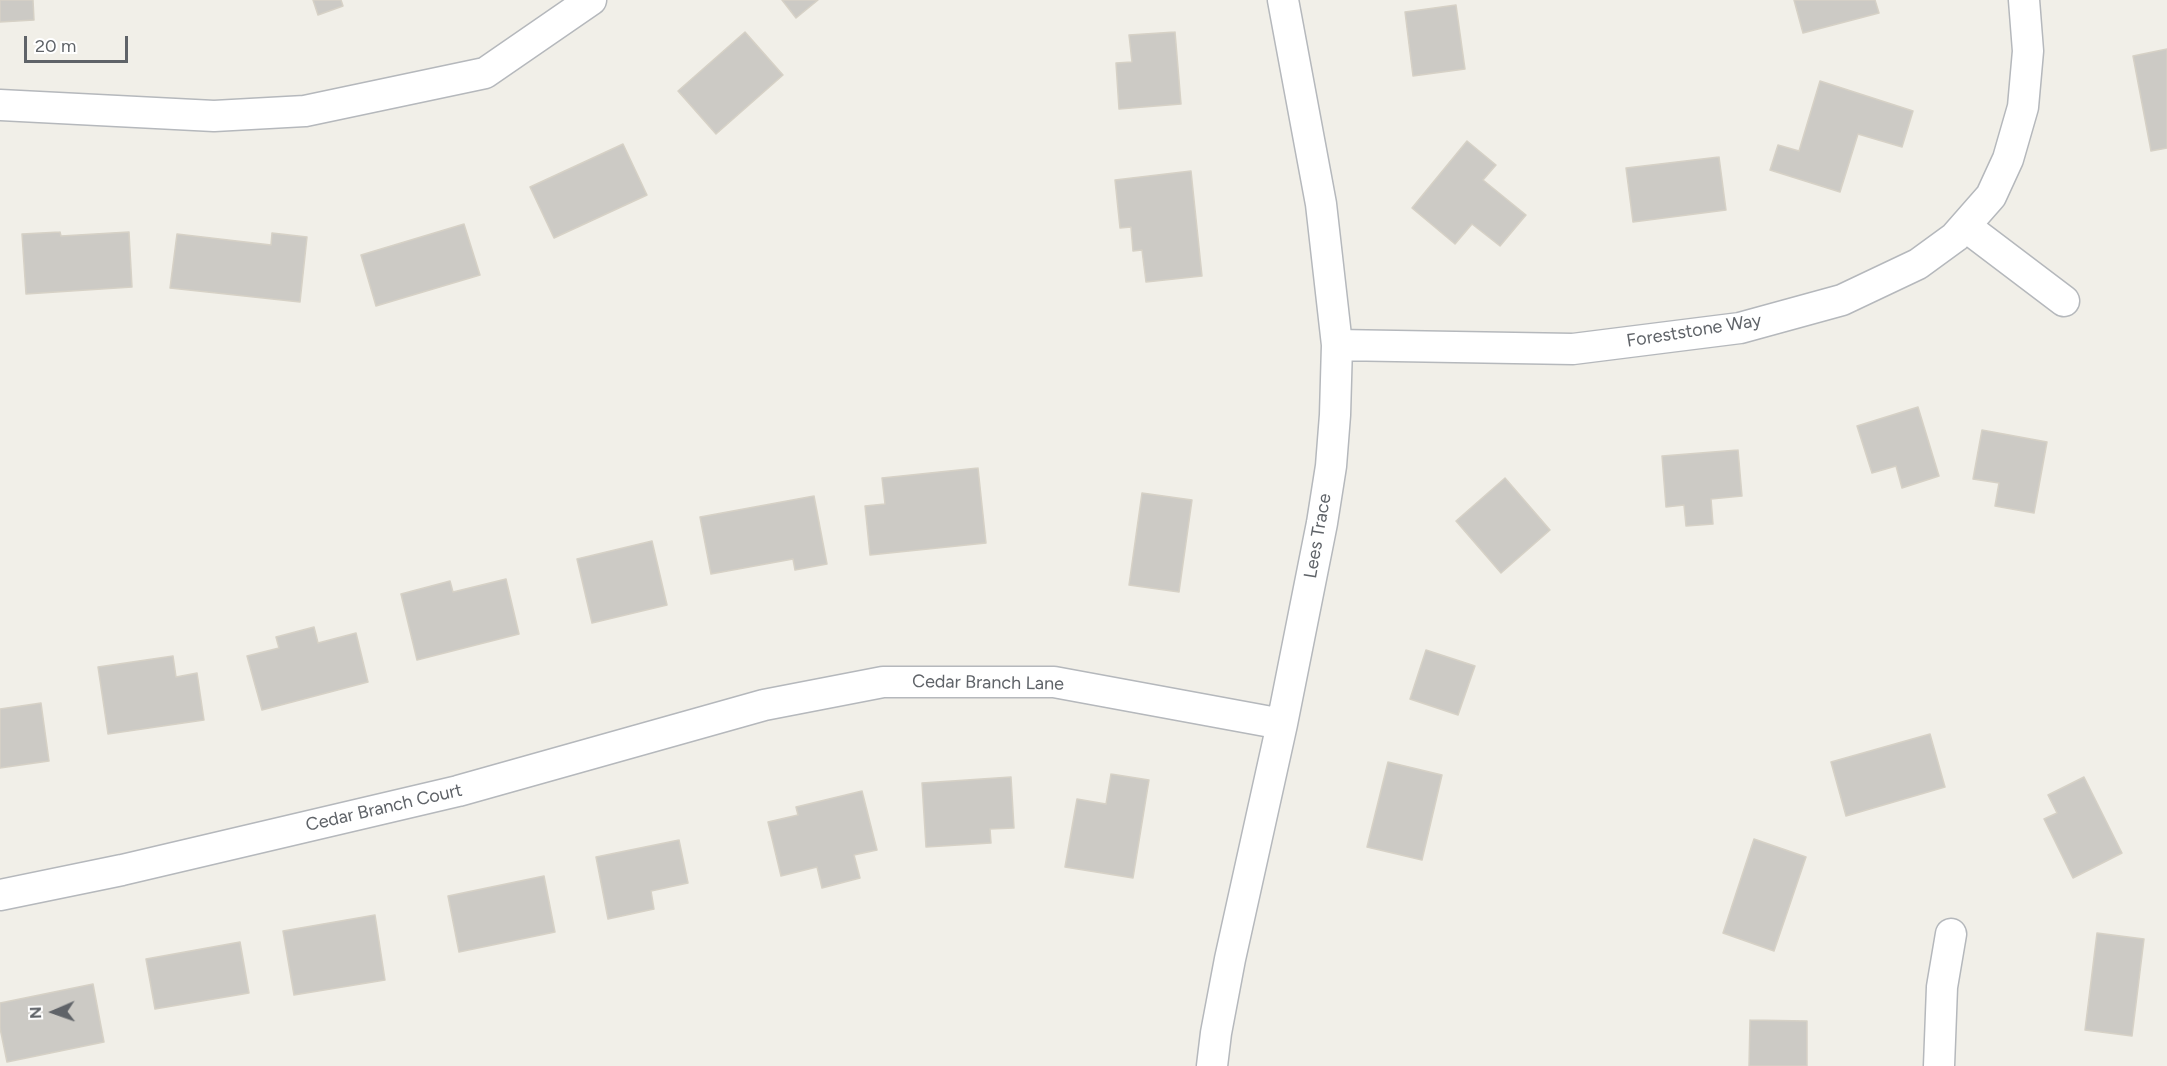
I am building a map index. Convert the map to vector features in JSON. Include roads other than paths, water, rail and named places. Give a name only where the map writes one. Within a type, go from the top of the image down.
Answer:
[{"type":"street","points":[[0,105],[214,116],[305,111],[485,73],[591,0]]},
{"type":"street","name":"Lees Trace","points":[[1212,1066],[1230,959],[1282,724],[1320,534],[1331,466],[1335,415],[1337,345],[1321,204],[1283,0]]},
{"type":"street","name":"Foreststone Way","points":[[1337,345],[1573,349],[1740,328],[1842,300],[1918,264],[1955,237],[1991,196],[2008,159],[2023,107],[2028,51],[2024,0]]},
{"type":"street","points":[[1965,226],[2064,301]]},
{"type":"street","name":"Cedar Branch Lane","points":[[764,705],[883,682],[1054,682],[1282,724]]},
{"type":"street","name":"Cedar Branch Court","points":[[0,895],[122,870],[458,791],[764,705]]},
{"type":"street","points":[[1939,1066],[1942,987],[1952,934]]}]
